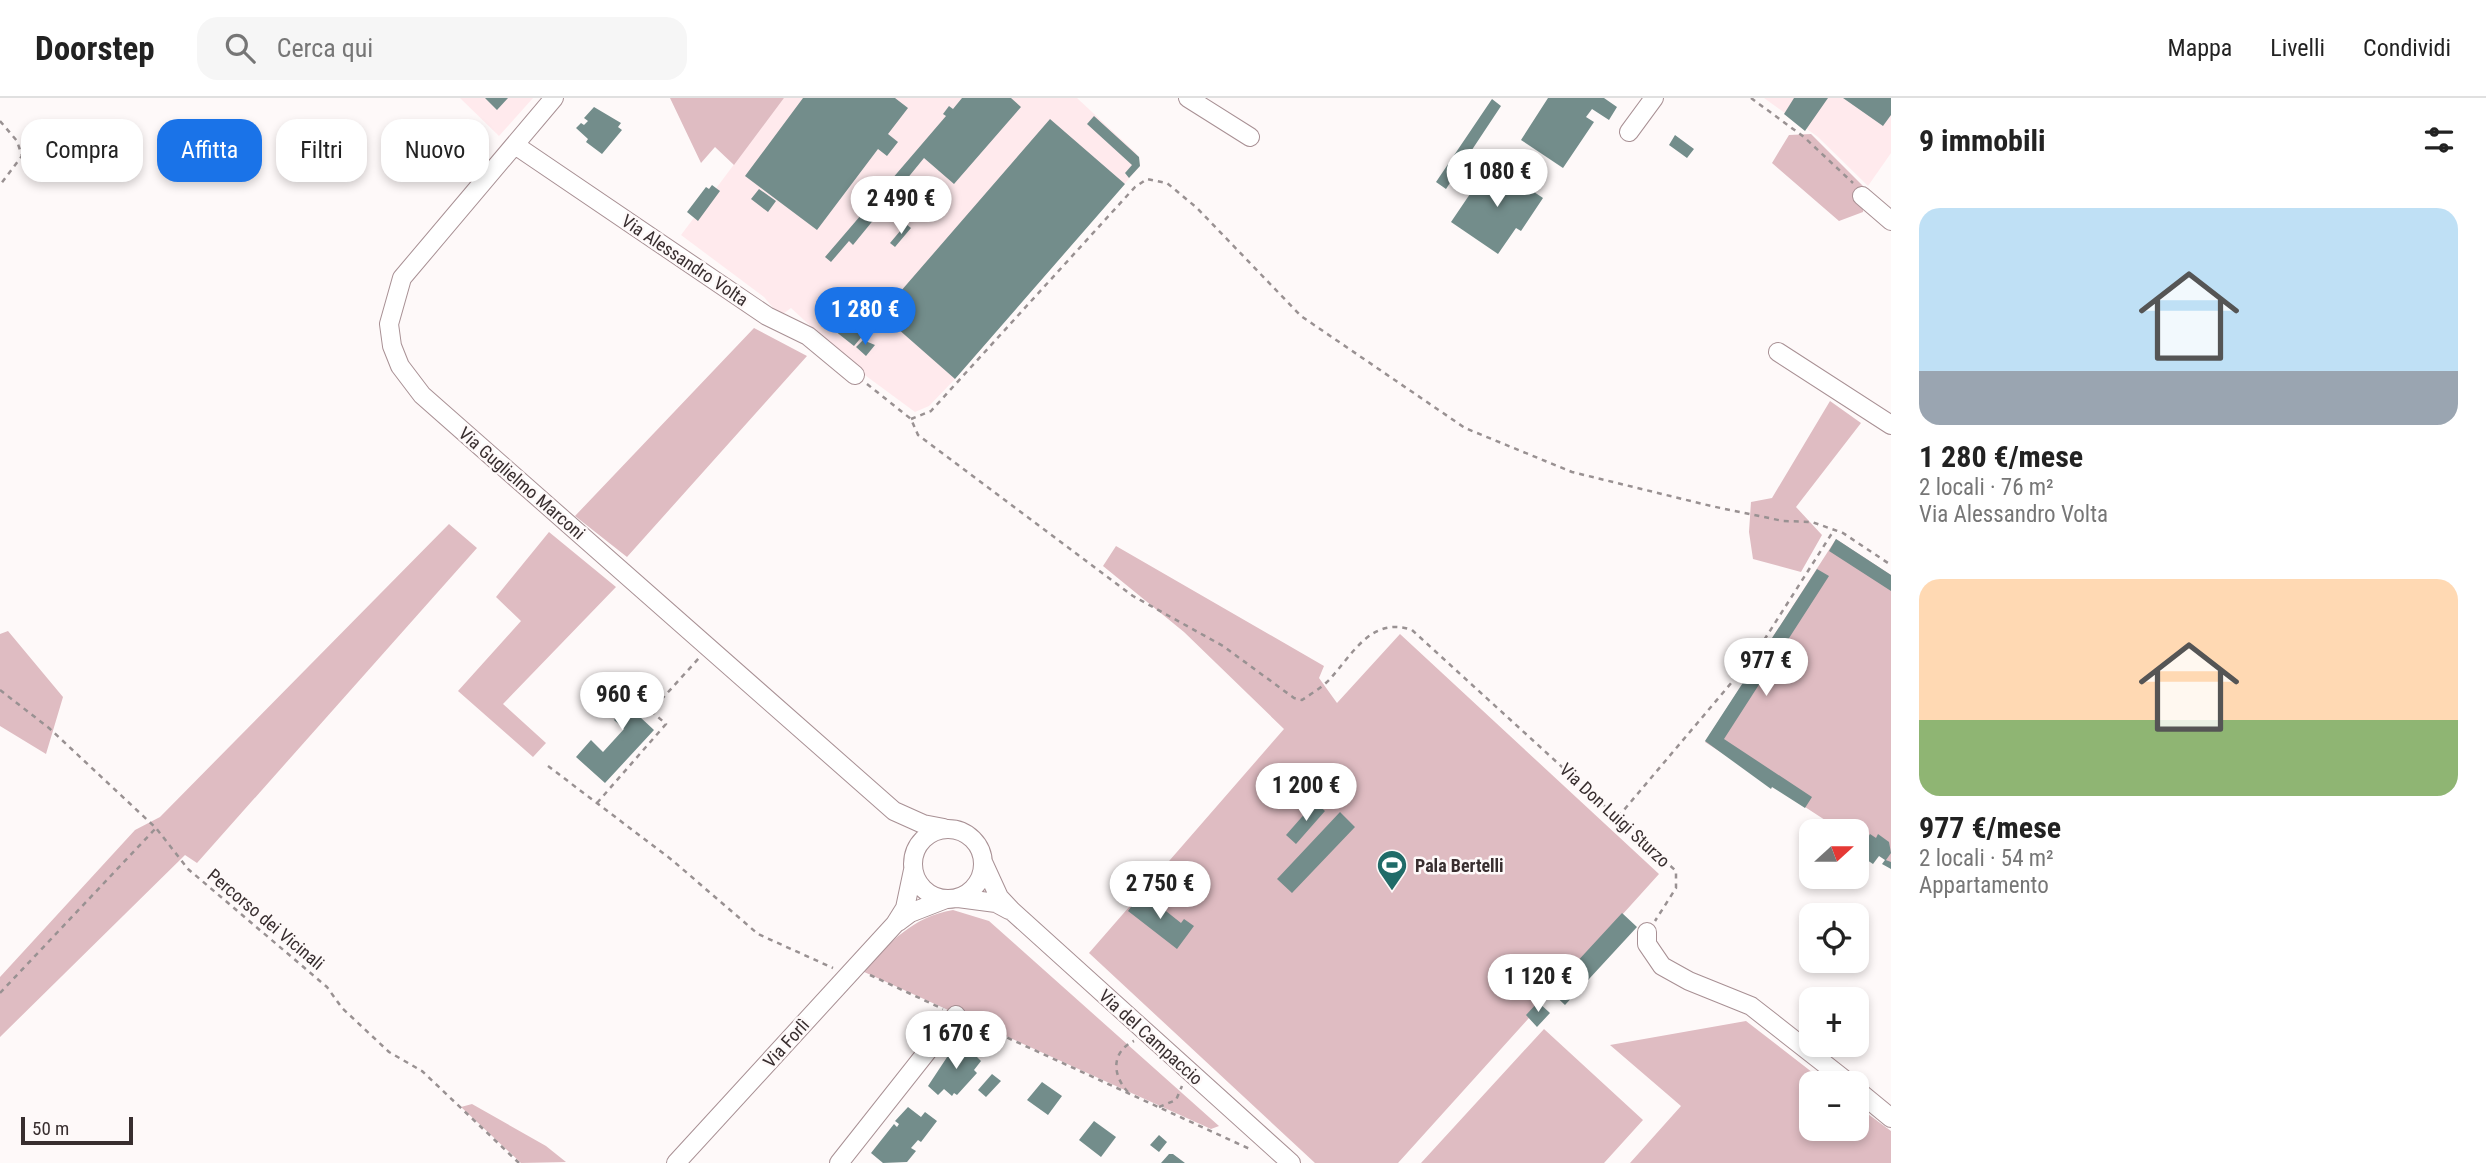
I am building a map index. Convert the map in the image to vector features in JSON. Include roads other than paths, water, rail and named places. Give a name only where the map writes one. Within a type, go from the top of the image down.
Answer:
[{"type":"street","name":"Via Guglielmo Marconi","points":[[554,98],[402,278],[390,324],[396,356],[422,395],[894,811],[923,824],[944,828]]},
{"type":"street","points":[[1188,98],[1250,137]]},
{"type":"street","points":[[1629,132],[1654,98]]},
{"type":"street","name":"Via Alessandro Volta","points":[[515,145],[767,316],[808,336],[855,375]]},
{"type":"street","points":[[1862,196],[1891,221]]},
{"type":"street","points":[[1778,352],[1891,425]]},
{"type":"street","name":"Via Guglielmo Marconi","points":[[894,811],[910,841],[912,864]]},
{"type":"street","points":[[944,828],[956,829],[975,841],[983,862],[977,884],[952,898],[925,891],[912,864],[923,837],[944,828]]},
{"type":"street","name":"Via del Campaccio","points":[[983,862],[999,897],[1012,911],[1291,1163]]},
{"type":"street","name":"Via Forlì","points":[[895,924],[905,908],[912,864]]},
{"type":"street","name":"Via Forlì","points":[[676,1163],[895,924],[910,913],[952,898]]},
{"type":"street","name":"Via del Campaccio","points":[[952,898],[996,903],[1012,911]]},
{"type":"street","points":[[1647,932],[1647,944],[1662,966],[1689,981],[1751,1006],[1834,1071]]},
{"type":"street","points":[[839,1163],[956,1015]]},
{"type":"street","points":[[1869,1100],[1891,1118]]},
{"type":"place","name":"Pala Bertelli","points":[[1392,892]]}]
